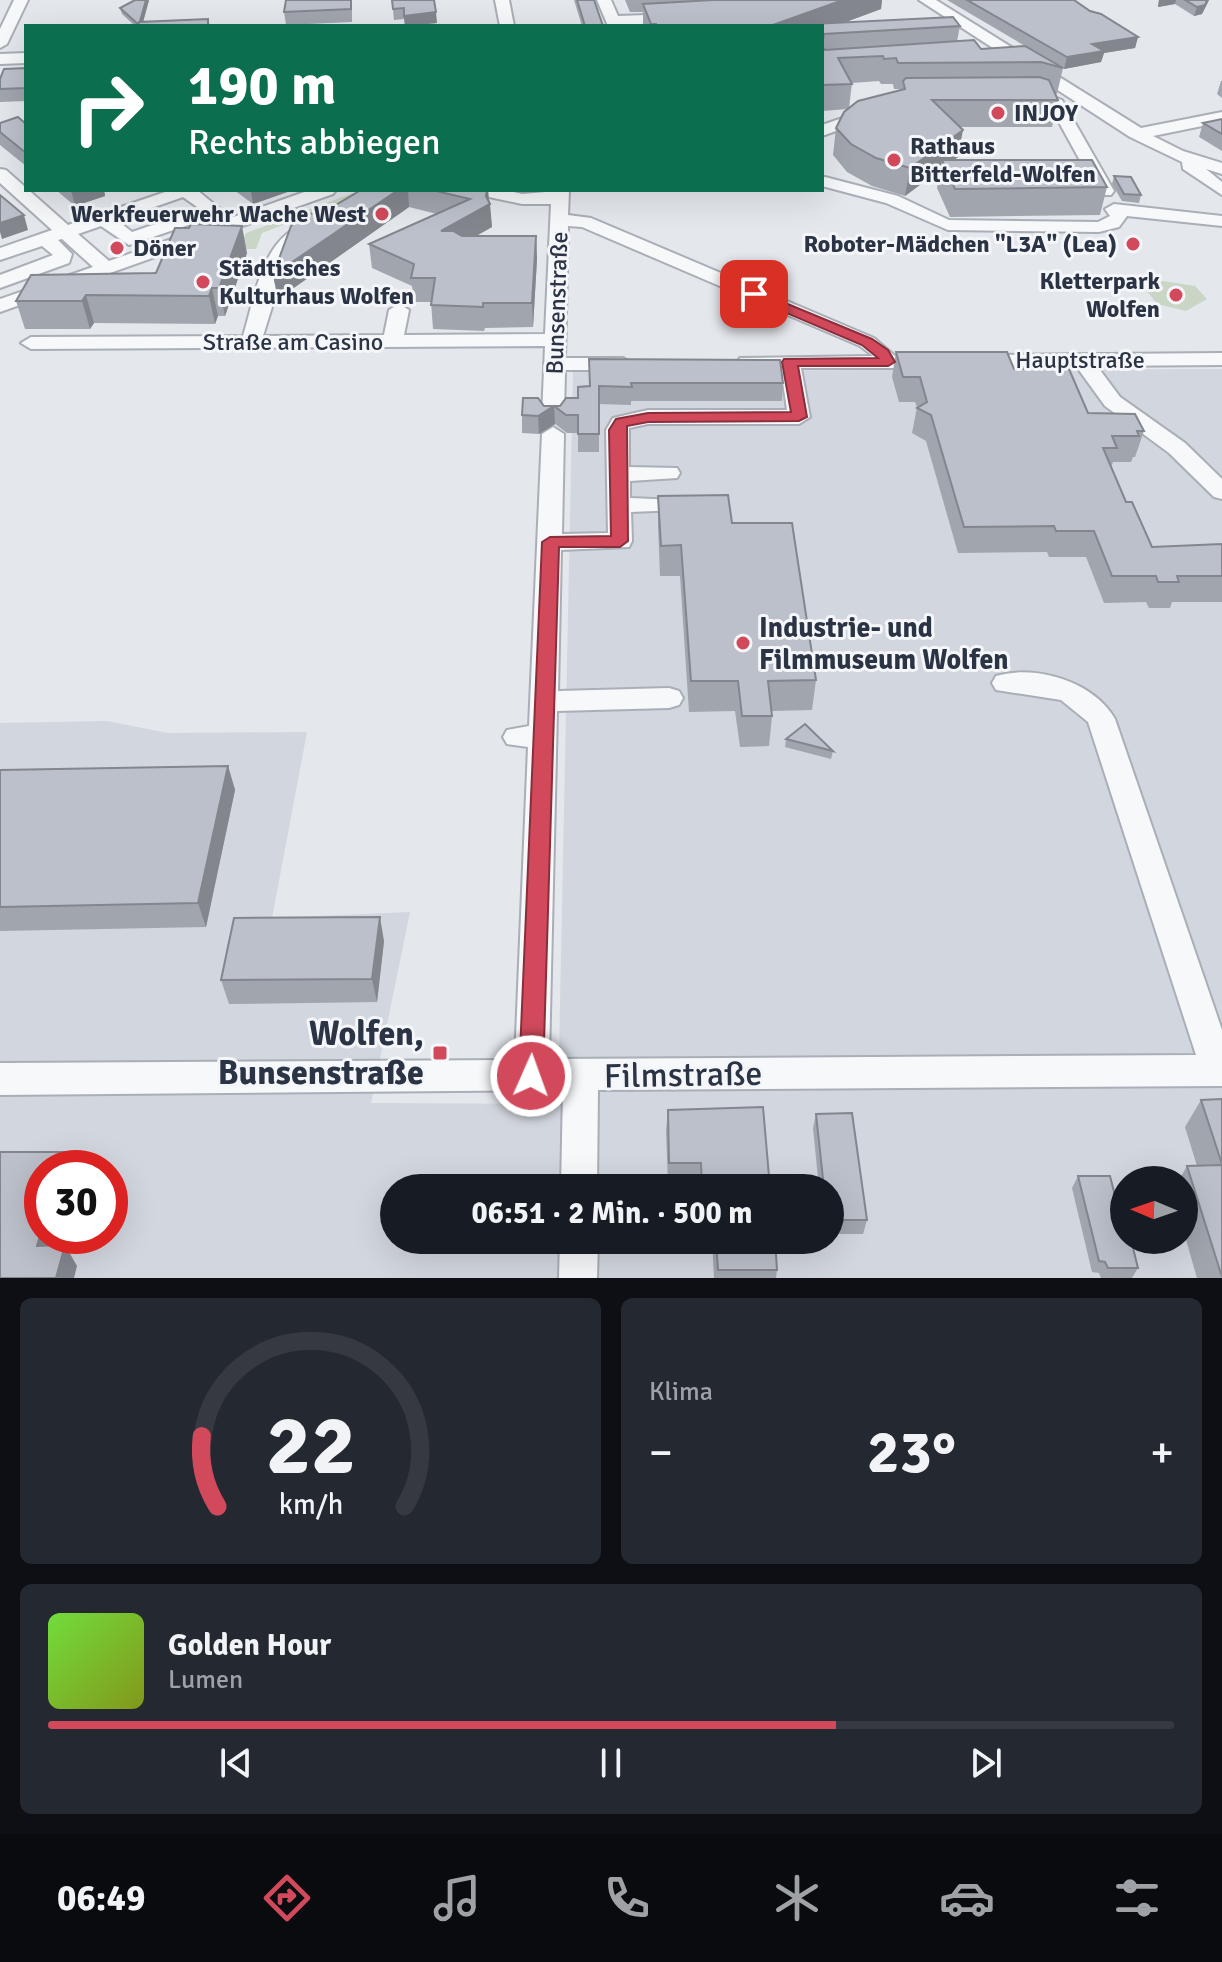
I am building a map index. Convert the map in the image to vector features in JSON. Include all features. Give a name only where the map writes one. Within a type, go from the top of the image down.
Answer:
[{"type":"street","points":[[0,43],[21,0]]},
{"type":"street","points":[[502,0],[507,24]]},
{"type":"street","points":[[604,0],[614,24],[686,17]]},
{"type":"street","points":[[926,0],[1077,89],[1136,134],[1192,165],[1222,190]]},
{"type":"street","points":[[989,58],[1016,54]]},
{"type":"street","points":[[0,59],[24,58]]},
{"type":"street","points":[[824,181],[848,186],[914,209],[935,222],[948,225],[1099,227],[1113,223],[1119,217],[1056,103],[1036,95],[1006,95]]},
{"type":"street","points":[[824,130],[886,108]]},
{"type":"street","points":[[824,114],[845,109],[862,117]]},
{"type":"street","points":[[1136,134],[1222,117]]},
{"type":"street","points":[[1192,165],[1222,169]]},
{"type":"street","points":[[4,182],[66,231],[106,268]]},
{"type":"street","points":[[2,251],[181,192]]},
{"type":"street","points":[[103,218],[129,239],[209,212],[211,209],[190,192]]},
{"type":"street","points":[[216,192],[247,219]]},
{"type":"street","points":[[0,306],[321,192]]},
{"type":"street","points":[[490,192],[522,199],[560,194]]},
{"type":"street","name":"Bunsenstraße","points":[[531,1076],[530,737],[545,701],[556,340],[551,250],[560,220],[560,194]]},
{"type":"street","points":[[1114,209],[1222,221]]},
{"type":"street","points":[[251,343],[280,250],[296,233],[334,216]]},
{"type":"street","points":[[560,220],[585,222],[867,342],[883,353],[888,362]]},
{"type":"street","points":[[0,282],[62,259],[63,254],[44,238]]},
{"type":"street","points":[[393,341],[399,310]]},
{"type":"street","name":"Straße am Casino","points":[[31,343],[251,343],[333,347],[393,341],[556,340]]},
{"type":"street","name":"Hauptstraße","points":[[731,362],[1222,359]]},
{"type":"street","points":[[1083,360],[1095,385],[1109,401],[1178,449],[1222,492]]},
{"type":"street","points":[[550,542],[620,541],[617,430],[621,423],[633,418],[799,417],[790,362]]},
{"type":"street","points":[[555,364],[640,364]]},
{"type":"street","points":[[618,474],[669,473]]},
{"type":"street","points":[[619,505],[670,505]]},
{"type":"street","points":[[1005,683],[1076,693],[1092,705],[1101,719],[1220,1070]]},
{"type":"street","points":[[545,701],[669,698]]},
{"type":"street","name":"Filmstraße","points":[[0,1079],[1220,1070]]},
{"type":"street","points":[[579,1174],[581,1075]]},
{"type":"street","points":[[578,1278],[579,1254]]},
{"type":"shaded area","points":[[1222,369],[1222,1278],[0,1278],[0,723],[107,721],[168,733],[307,732],[272,918],[410,912],[371,1103],[558,1104],[573,371]]},
{"type":"green space","points":[[356,192],[368,192],[262,233],[256,249],[239,249],[246,233]]},
{"type":"green space","name":"Kletterpark Wolfen","points":[[1163,281],[1195,286],[1207,299],[1186,311],[1157,304],[1146,290]]},
{"type":"building","points":[[135,0],[146,0],[139,24],[120,8]]},
{"type":"building","points":[[286,0],[351,0],[351,9],[284,12]]},
{"type":"building","points":[[392,0],[434,0],[436,12],[404,16],[404,8],[393,9]]},
{"type":"building","points":[[577,0],[594,0],[602,24],[584,24]]},
{"type":"building","points":[[713,0],[843,0],[776,24],[651,24],[643,4]]},
{"type":"building","points":[[967,0],[1074,0],[1138,37],[1092,44],[1104,51],[1067,57]]},
{"type":"building","points":[[1185,0],[1207,0],[1205,5],[1197,7]]},
{"type":"building","points":[[953,17],[960,26],[824,34],[824,24],[812,24]]},
{"type":"building","points":[[208,19],[208,24],[139,22]]},
{"type":"building","points":[[974,40],[981,49],[1025,46],[1063,68],[1041,62],[898,63],[896,58],[884,59],[883,56],[838,58],[852,84],[824,85],[825,50]]},
{"type":"building","points":[[24,68],[24,88],[0,89],[4,69]]},
{"type":"building","points":[[1039,77],[1049,80],[1058,100],[932,100],[963,130],[910,168],[876,158],[851,144],[836,128],[844,112],[858,101],[905,89],[903,81],[906,78]]},
{"type":"building","points":[[18,117],[24,122],[24,151],[0,132],[0,123]]},
{"type":"building","points":[[1222,119],[1222,134],[1203,123]]},
{"type":"building","points":[[942,160],[1092,160],[1107,187],[955,189]]},
{"type":"building","points":[[1114,176],[1131,177],[1141,195],[1124,194]]},
{"type":"building","points":[[358,192],[395,192],[273,275],[291,226],[300,216],[308,213],[319,215]]},
{"type":"building","points":[[440,192],[487,192],[490,204],[441,231],[453,231],[462,236],[536,236],[532,303],[483,303],[483,307],[431,305],[435,278],[411,278],[414,264],[369,244],[470,199]]},
{"type":"building","points":[[0,195],[24,215],[0,223]]},
{"type":"building","points":[[191,224],[242,226],[219,288],[212,288],[209,296],[86,295],[82,301],[16,301],[31,275],[156,273],[175,228],[189,228]]},
{"type":"building","points":[[896,352],[1007,352],[1014,369],[1069,369],[1088,413],[1135,414],[1144,431],[1137,431],[1139,436],[1112,436],[1117,448],[1103,448],[1126,502],[1132,502],[1152,547],[1222,544],[1222,576],[1177,576],[1179,582],[1158,582],[1156,576],[1112,576],[1094,531],[1056,531],[1054,526],[964,527],[931,415],[917,408],[927,402],[920,377],[903,377]]},
{"type":"building","points":[[589,359],[780,360],[783,383],[631,383],[632,387],[599,386],[599,434],[578,434],[578,415],[566,415],[554,406],[560,406],[566,398],[578,398],[578,387],[590,386]]},
{"type":"building","points":[[523,398],[538,398],[544,406],[554,406],[538,416],[522,415]]},
{"type":"building","name":"Industrie- und Filmmuseum Wolfen","points":[[728,495],[732,523],[792,523],[816,680],[768,681],[772,716],[742,716],[738,681],[691,681],[681,545],[661,546],[658,496]]},
{"type":"building","points":[[805,724],[833,751],[786,739]]},
{"type":"building","points":[[228,766],[198,903],[0,907],[0,770]]},
{"type":"building","points":[[380,917],[372,979],[221,980],[234,918]]},
{"type":"building","points":[[1222,1099],[1222,1164],[1201,1100]]},
{"type":"building","points":[[763,1107],[769,1174],[701,1174],[701,1163],[669,1163],[668,1110]]},
{"type":"building","points":[[852,1113],[867,1220],[844,1220],[844,1174],[822,1174],[816,1114]]},
{"type":"building","points":[[0,1152],[24,1152],[24,1254],[63,1254],[56,1278],[0,1278]]},
{"type":"building","points":[[1222,1165],[1222,1277],[1198,1201],[1198,1166],[1187,1166]]},
{"type":"building","points":[[1078,1176],[1110,1176],[1110,1254],[1134,1254],[1138,1268],[1108,1268],[1105,1262],[1099,1261]]},
{"type":"building","points":[[717,1254],[776,1254],[777,1270],[718,1270]]},
{"type":"place","name":"INJOY","points":[[998,113]]},
{"type":"place","name":"Rathaus Bitterfeld-Wolfen","points":[[894,160]]},
{"type":"place","name":"Werkfeuerwehr Wache West","points":[[382,214]]},
{"type":"place","name":"Roboter-Mädchen \"L3A\" (Lea)","points":[[1133,244]]},
{"type":"place","name":"Döner","points":[[117,248]]},
{"type":"place","name":"Städtisches Kulturhaus Wolfen","points":[[203,282]]},
{"type":"place","name":"Kletterpark Wolfen","points":[[1176,295]]},
{"type":"place","name":"Industrie- und Filmmuseum Wolfen","points":[[743,643]]},
{"type":"place","name":"Wolfen, Bunsenstraße","points":[[440,1053]]},
{"type":"route","points":[[531,1076],[550,542],[620,541],[617,430],[621,423],[648,417],[799,417],[790,362],[888,362],[883,353],[867,342],[754,294]]}]
